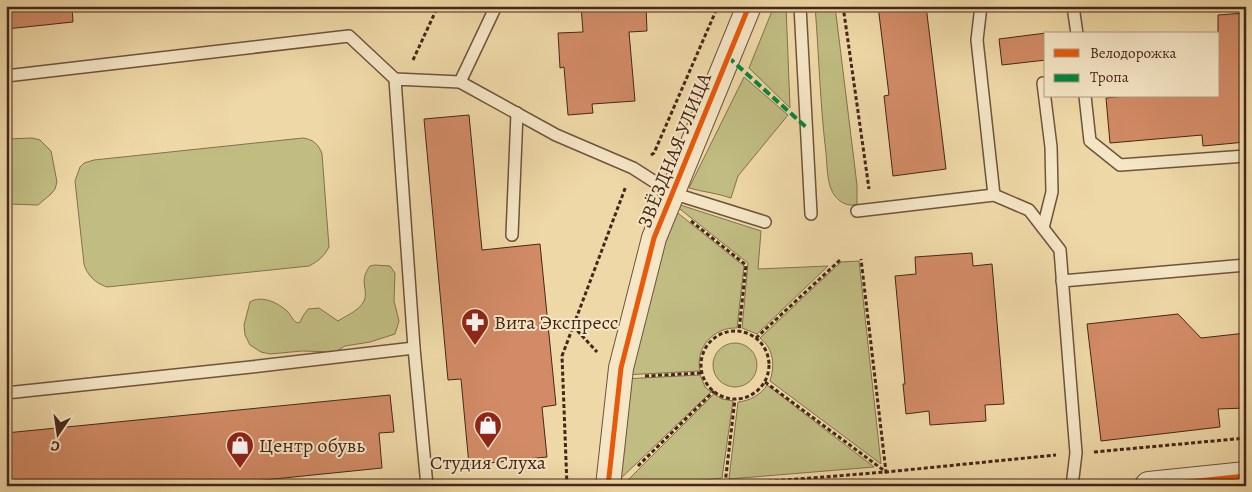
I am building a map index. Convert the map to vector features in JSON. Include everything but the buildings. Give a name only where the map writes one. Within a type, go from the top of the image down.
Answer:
[{"type":"street","name":"ЗВЁЗДНАЯ УЛИЦА","points":[[608,486],[621,368],[654,238],[749,6]]},
{"type":"street","points":[[1149,486],[1246,476]]},
{"type":"lane","points":[[460,82],[496,6]]},
{"type":"lane","points":[[800,6],[811,214]]},
{"type":"lane","points":[[981,6],[977,40],[994,195]]},
{"type":"lane","points":[[1073,6],[1077,32]]},
{"type":"lane","points":[[6,76],[349,36],[399,80],[460,82],[556,135],[633,168],[670,198],[765,222]]},
{"type":"lane","points":[[399,80],[414,348],[427,486]]},
{"type":"lane","points":[[1043,83],[1044,91]]},
{"type":"lane","points":[[1043,228],[1052,192],[1051,147],[1045,98]]},
{"type":"lane","points":[[1085,98],[1090,141],[1120,165],[1246,156]]},
{"type":"lane","points":[[512,235],[517,113]]},
{"type":"lane","points":[[857,211],[994,195],[1029,210],[1060,250],[1076,453],[1072,486]]},
{"type":"lane","points":[[1062,281],[1246,264]]},
{"type":"lane","points":[[6,393],[414,348]]},
{"type":"path","points":[[399,80],[438,6]]},
{"type":"path","points":[[567,486],[562,356],[633,168],[654,153],[718,6]]},
{"type":"path","points":[[843,6],[872,210]]},
{"type":"path","points":[[670,198],[746,265],[739,331]]},
{"type":"path","points":[[860,259],[886,472]]},
{"type":"path","points":[[756,338],[840,260]]},
{"type":"path","points":[[728,331],[739,331],[756,338],[763,345],[769,363],[768,372],[765,382],[752,394],[735,398],[724,397],[706,383],[702,373],[701,362],[710,342],[718,335],[728,331]]},
{"type":"path","points":[[765,382],[886,472]]},
{"type":"path","points":[[631,472],[714,391]]},
{"type":"path","points":[[725,484],[735,398]]},
{"type":"path","points":[[710,486],[886,472],[1246,438]]},
{"type":"shaded area","points":[[774,6],[786,6],[790,108],[749,68]]},
{"type":"shaded area","points":[[815,6],[835,6],[857,185],[857,204],[853,205],[839,200],[830,187],[829,182],[822,116]]},
{"type":"shaded area","points":[[744,77],[788,115],[738,176],[731,198],[689,188]]},
{"type":"shaded area","points":[[32,138],[40,140],[51,151],[57,182],[55,189],[38,205],[6,204],[6,139]]},
{"type":"shaded area","points":[[303,138],[315,143],[322,154],[329,247],[321,258],[313,264],[309,266],[107,287],[95,281],[87,272],[84,264],[75,181],[80,167],[84,163],[94,160]]},
{"type":"shaded area","points":[[671,202],[761,231],[758,269],[828,266],[757,334],[742,328],[748,263]]},
{"type":"shaded area","points":[[669,206],[744,266],[737,328],[721,331],[708,340],[700,354],[700,371],[623,375]]},
{"type":"shaded area","points":[[859,261],[881,464],[770,381],[773,369],[771,352],[760,338],[841,262]]},
{"type":"shaded area","points":[[370,266],[390,266],[395,273],[394,301],[399,321],[395,334],[370,342],[345,346],[335,352],[302,351],[270,354],[261,352],[250,345],[245,335],[244,325],[250,302],[264,299],[274,302],[287,311],[297,323],[300,322],[308,309],[319,308],[338,321],[356,310],[364,301],[365,277]]},
{"type":"shaded area","points":[[739,343],[751,349],[756,357],[756,373],[751,381],[743,386],[731,387],[719,381],[714,373],[713,361],[719,349],[727,344]]},
{"type":"shaded area","points":[[700,375],[705,387],[711,392],[616,483],[623,379]]},
{"type":"shaded area","points":[[767,385],[874,467],[729,479],[738,402],[754,397]]},
{"type":"shaded area","points":[[714,394],[722,399],[733,401],[722,478],[649,486],[622,486]]},
{"type":"marked path","points":[[728,57],[806,127]]},
{"type":"cycle path","points":[[608,486],[621,368],[654,238],[749,6]]},
{"type":"cycle path","points":[[1149,486],[1246,476]]},
{"type":"place","name":"Вита Экспресс","points":[[475,346]]},
{"type":"place","name":"Студия Слуха","points":[[488,449]]},
{"type":"place","name":"Центр обувь","points":[[240,469]]}]
